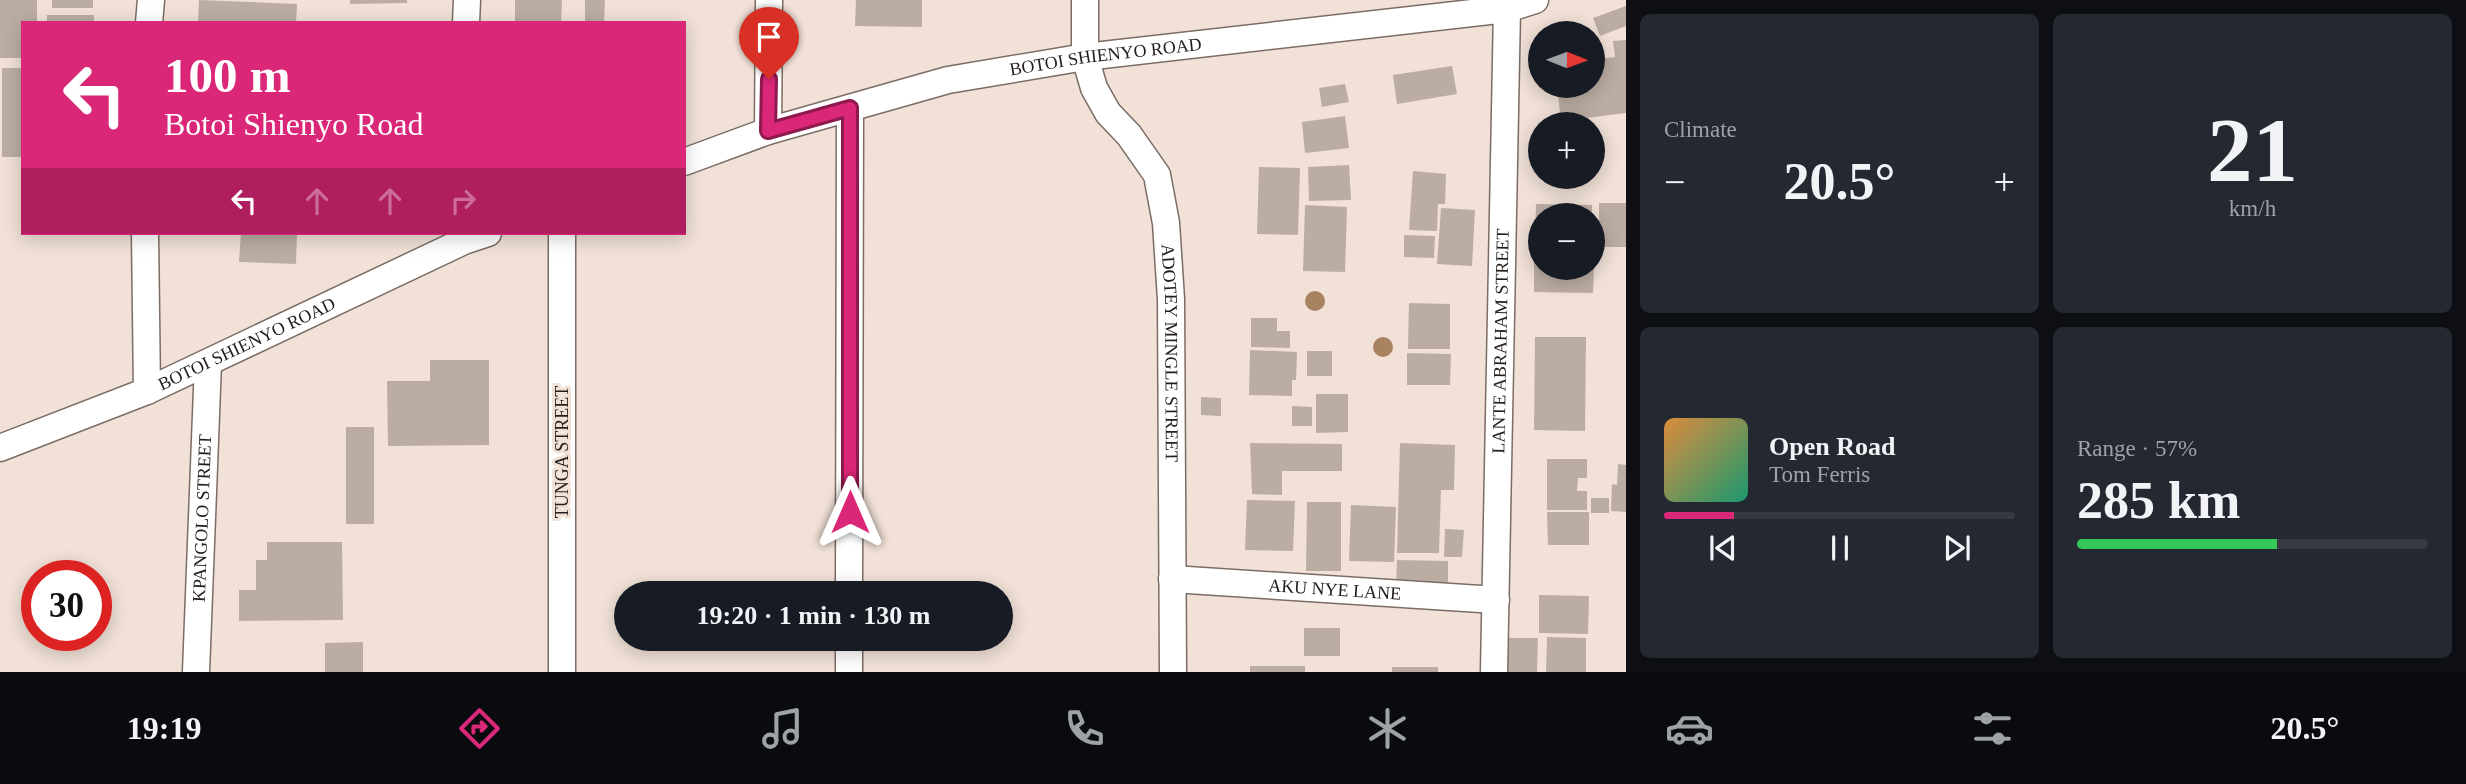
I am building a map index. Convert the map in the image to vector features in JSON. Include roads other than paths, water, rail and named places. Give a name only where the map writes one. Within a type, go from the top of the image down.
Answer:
[{"type":"street","points":[[149,21],[151,0]]},
{"type":"street","points":[[467,0],[467,21]]},
{"type":"street","points":[[768,131],[769,0]]},
{"type":"street","name":"ADOTEY MINGLE STREET","points":[[1085,0],[1085,57],[1094,88],[1108,113],[1129,135],[1157,175],[1166,223],[1171,299],[1173,672]]},
{"type":"street","name":"BOTOI SHIENYO ROAD","points":[[686,161],[768,131],[948,80],[1085,57],[1399,12],[1507,9],[1535,0]]},
{"type":"street","name":"LANTE ABRAHAM STREET","points":[[1494,672],[1507,9]]},
{"type":"street","points":[[849,581],[850,108]]},
{"type":"street","points":[[145,235],[147,391]]},
{"type":"street","name":"BOTOI SHIENYO ROAD","points":[[0,448],[147,391],[472,235]]},
{"type":"street","name":"TUNGA STREET","points":[[562,235],[562,672]]},
{"type":"street","name":"KPANGOLO STREET","points":[[195,672],[208,363]]},
{"type":"street","name":"AKU NYE LANE","points":[[1172,579],[1496,600]]},
{"type":"street","points":[[849,651],[849,672]]}]
